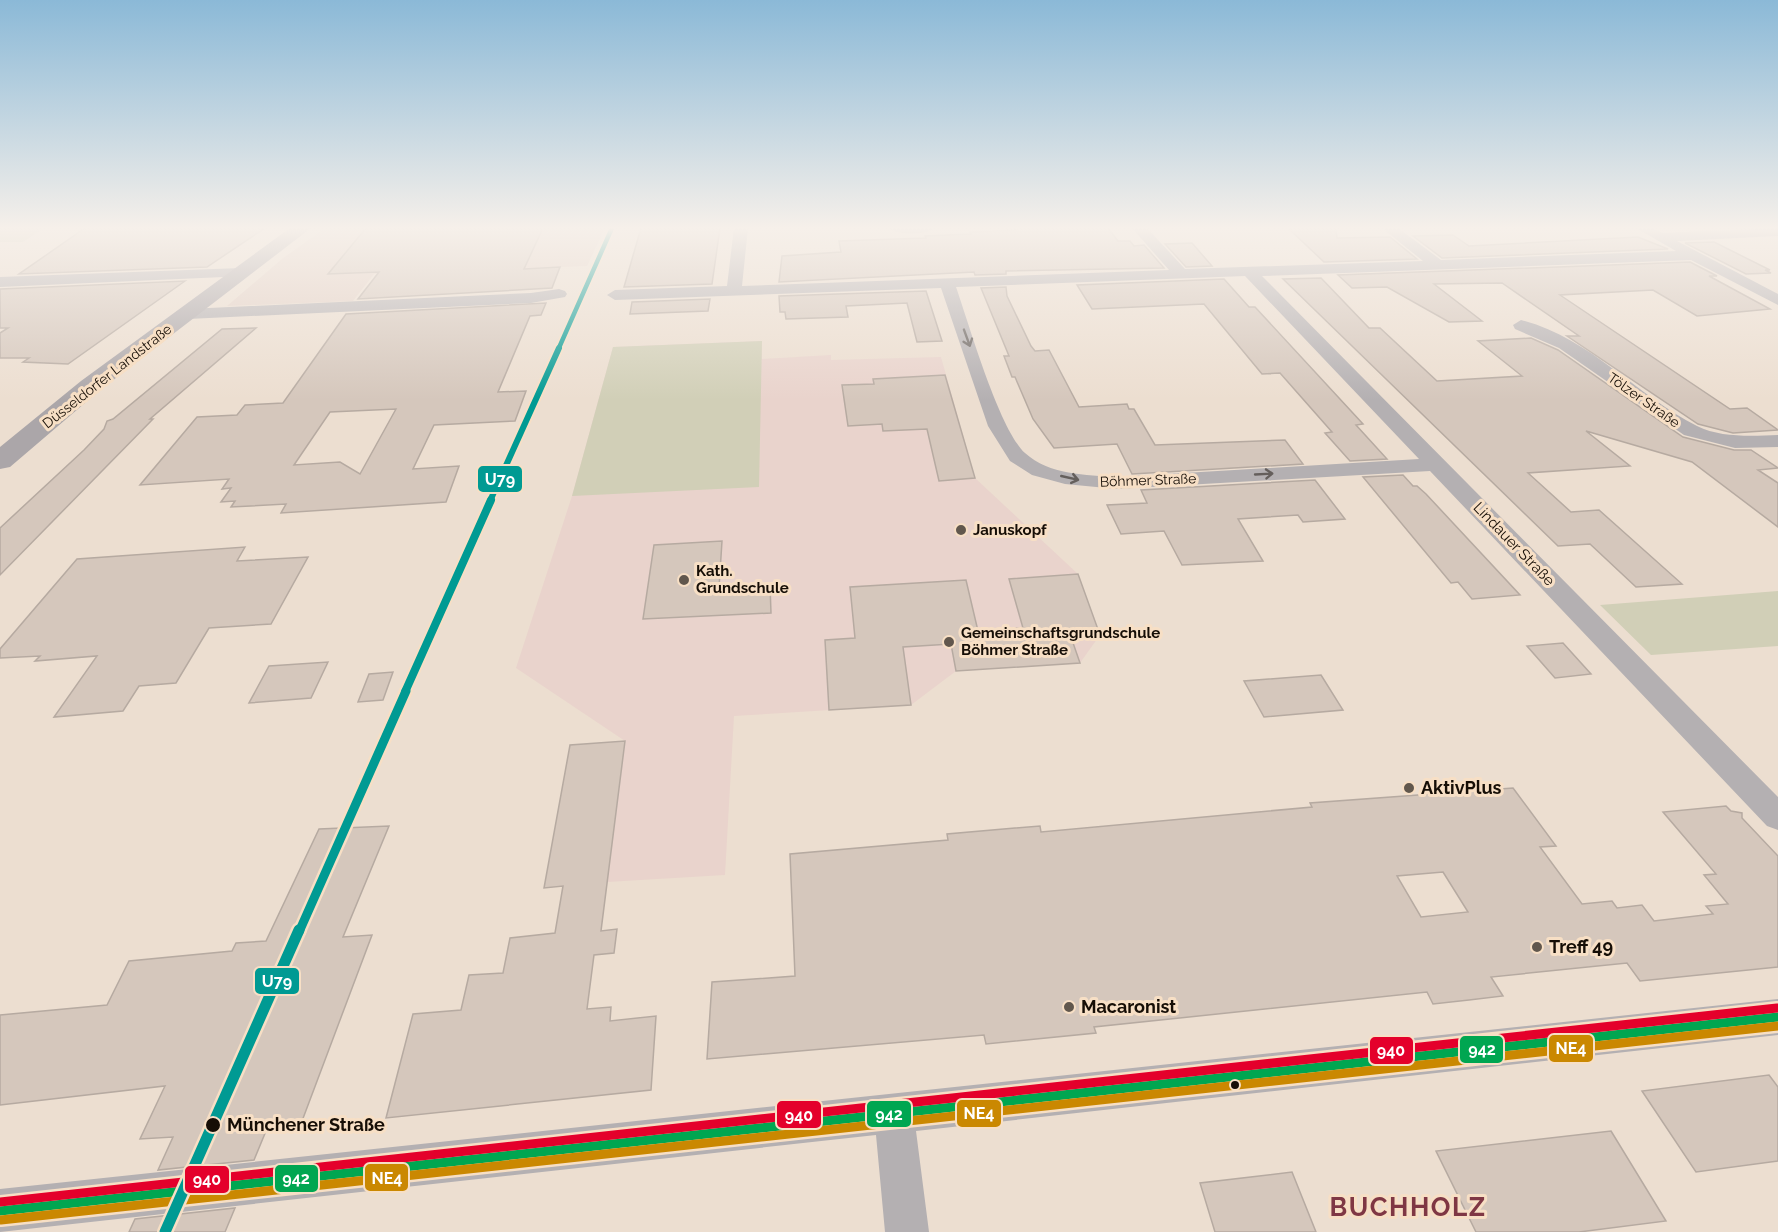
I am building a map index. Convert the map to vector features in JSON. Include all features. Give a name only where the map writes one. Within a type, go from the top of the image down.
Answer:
[{"type":"main road","name":"Düsseldorfer Landstraße","points":[[0,461],[90,386],[225,285]]},
{"type":"street","points":[[734,291],[735,285]]},
{"type":"street","points":[[615,296],[881,285]]},
{"type":"street","name":"Böhmer Straße","points":[[948,285],[1001,433],[1016,456],[1041,471],[1077,480],[1117,483],[1436,464]]},
{"type":"street","name":"Lindauer Straße","points":[[1263,285],[1777,814]]},
{"type":"street","points":[[1751,285],[1778,300]]},
{"type":"street","points":[[188,314],[531,298],[559,294]]},
{"type":"street","name":"Tölzer Straße","points":[[1521,325],[1565,344],[1690,431],[1735,442],[1778,441]]},
{"type":"street","points":[[0,1211],[1778,1017]]},
{"type":"street","points":[[894,1113],[908,1232]]},
{"type":"shaded area","points":[[251,285],[365,285],[353,301],[227,306]]},
{"type":"shaded area","points":[[762,341],[762,359],[831,355],[831,360],[941,357],[975,478],[1078,574],[1100,635],[1080,663],[956,671],[911,705],[734,716],[725,875],[607,882],[625,741],[516,668],[572,496],[613,347]]},
{"type":"shaded area","points":[[762,341],[759,487],[572,496],[613,347]]},
{"type":"shaded area","points":[[1778,591],[1778,646],[1651,655],[1600,605]]},
{"type":"building","points":[[81,285],[179,285],[68,364],[23,362],[29,358],[0,358],[0,333],[8,328],[0,328],[0,289]]},
{"type":"building","points":[[369,285],[553,285],[552,288],[358,299]]},
{"type":"building","points":[[624,285],[668,285],[624,287]]},
{"type":"building","points":[[1077,285],[1230,285],[1249,307],[1255,307],[1363,424],[1356,425],[1387,459],[1350,461],[1325,433],[1332,432],[1280,373],[1262,374],[1204,304],[1092,309]]},
{"type":"building","points":[[1290,285],[1328,285],[1369,328],[1380,328],[1437,381],[1522,376],[1478,341],[1531,338],[1558,350],[1683,437],[1734,450],[1751,450],[1778,468],[1758,470],[1778,483],[1778,527],[1692,462],[1586,431],[1630,466],[1528,473],[1571,512],[1599,510],[1682,584],[1636,587],[1590,544],[1558,546]]},
{"type":"building","points":[[1349,285],[1436,285],[1482,321],[1449,322],[1387,287],[1352,288]]},
{"type":"building","points":[[1506,285],[1727,285],[1770,309],[1697,316],[1653,290],[1560,295],[1730,409],[1747,408],[1778,430],[1733,433],[1698,424],[1567,336],[1579,336]]},
{"type":"building","points":[[1006,287],[1007,296],[1031,346],[1035,351],[1049,350],[1079,407],[1127,404],[1129,409],[1134,409],[1155,445],[1285,440],[1303,464],[1132,474],[1117,444],[1054,448],[1033,419],[1015,377],[1012,377],[1004,356],[1009,356],[981,288]]},
{"type":"building","points":[[926,291],[942,341],[917,342],[907,303],[846,306],[848,317],[786,319],[785,312],[780,312],[779,296]]},
{"type":"building","points":[[710,299],[708,311],[630,314],[632,302]]},
{"type":"building","points":[[546,303],[541,315],[530,316],[498,392],[526,391],[515,421],[434,425],[413,469],[459,466],[446,502],[281,513],[286,504],[231,507],[235,501],[221,502],[231,488],[222,489],[229,479],[140,485],[197,417],[237,415],[245,405],[283,403],[346,314]],"holes":[[[396,409],[360,474],[340,462],[294,465],[330,412]]]},
{"type":"building","points":[[256,328],[150,419],[153,419],[0,575],[0,528],[84,450],[104,429],[107,421],[113,419],[222,329]]},
{"type":"building","points":[[945,375],[975,478],[939,481],[927,429],[883,431],[882,424],[848,426],[842,385],[874,384],[873,379]]},
{"type":"building","points":[[1403,475],[1413,486],[1417,486],[1426,494],[1520,595],[1472,599],[1458,582],[1451,583],[1363,477]]},
{"type":"building","points":[[1315,480],[1345,519],[1303,522],[1298,515],[1238,519],[1263,561],[1182,565],[1164,531],[1121,534],[1107,505],[1147,503],[1141,490]]},
{"type":"building","name":"Kath. Grundschule","points":[[722,541],[719,588],[770,585],[771,613],[643,619],[654,545]]},
{"type":"building","points":[[245,547],[237,561],[308,557],[271,624],[209,628],[176,683],[139,686],[123,711],[54,717],[97,656],[35,661],[40,656],[0,658],[0,649],[77,559]]},
{"type":"building","name":"Gemeinschaftsgrundschule Böhmer Straße","points":[[1078,574],[1100,635],[1071,637],[1080,663],[956,671],[951,644],[903,647],[911,705],[829,710],[825,640],[855,638],[850,587],[966,580],[978,631],[1023,628],[1009,579]]},
{"type":"building","points":[[1563,643],[1591,674],[1555,678],[1527,646]]},
{"type":"building","points":[[328,662],[311,698],[249,703],[269,666]]},
{"type":"building","points":[[393,672],[383,700],[358,702],[369,674]]},
{"type":"building","points":[[1321,675],[1343,710],[1264,717],[1244,681]]},
{"type":"building","points":[[625,741],[601,931],[617,929],[614,953],[594,955],[587,1009],[611,1007],[610,1021],[656,1016],[651,1090],[386,1118],[413,1014],[461,1010],[469,975],[503,973],[510,938],[555,933],[563,886],[544,888],[570,745]]},
{"type":"building","points":[[1513,788],[1556,846],[1540,847],[1582,904],[1612,901],[1617,908],[1642,905],[1654,921],[1713,914],[1706,906],[1728,904],[1704,875],[1716,874],[1663,812],[1726,806],[1731,811],[1742,813],[1742,818],[1778,856],[1778,967],[1640,981],[1627,963],[1491,977],[1503,996],[1433,1004],[1427,992],[1094,1027],[1096,1033],[986,1044],[984,1035],[707,1059],[712,982],[795,976],[790,854],[948,840],[947,834],[1040,826],[1041,832],[1312,807],[1310,803]],"holes":[[[1443,872],[1468,912],[1421,917],[1397,876]]]},
{"type":"building","points":[[389,826],[343,937],[372,935],[299,1129],[266,1131],[254,1160],[158,1170],[173,1137],[140,1139],[165,1086],[0,1105],[0,1015],[107,1005],[129,961],[232,951],[236,943],[266,941],[319,829]]},
{"type":"building","points":[[1769,1075],[1778,1087],[1778,1161],[1696,1172],[1642,1091]]},
{"type":"building","points":[[1611,1131],[1666,1221],[1579,1232],[1476,1232],[1436,1151]]},
{"type":"building","points":[[1292,1172],[1316,1232],[1215,1232],[1200,1183]]},
{"type":"building","points":[[235,1208],[225,1232],[129,1232],[135,1219]]},
{"type":"transit line","name":"U79","points":[[165,1232],[586,285]]},
{"type":"transit line","name":"940","points":[[0,1202],[1777,1008]]},
{"type":"transit line","name":"942","points":[[0,1211],[1778,1017]]},
{"type":"transit line","name":"NE4","points":[[1,1220],[1778,1026]]},
{"type":"place","name":"Januskopf","points":[[961,530]]},
{"type":"place","name":"Kath. Grundschule","points":[[684,580]]},
{"type":"place","name":"Gemeinschaftsgrundschule Böhmer Straße","points":[[949,642]]},
{"type":"place","name":"AktivPlus","points":[[1409,788]]},
{"type":"place","name":"Treff 49","points":[[1537,947]]},
{"type":"place","name":"Macaronist","points":[[1069,1007]]},
{"type":"place","name":"Münchener Straße","points":[[213,1125]]},
{"type":"district","name":"BUCHHOLZ","points":[[1408,1207]]}]
